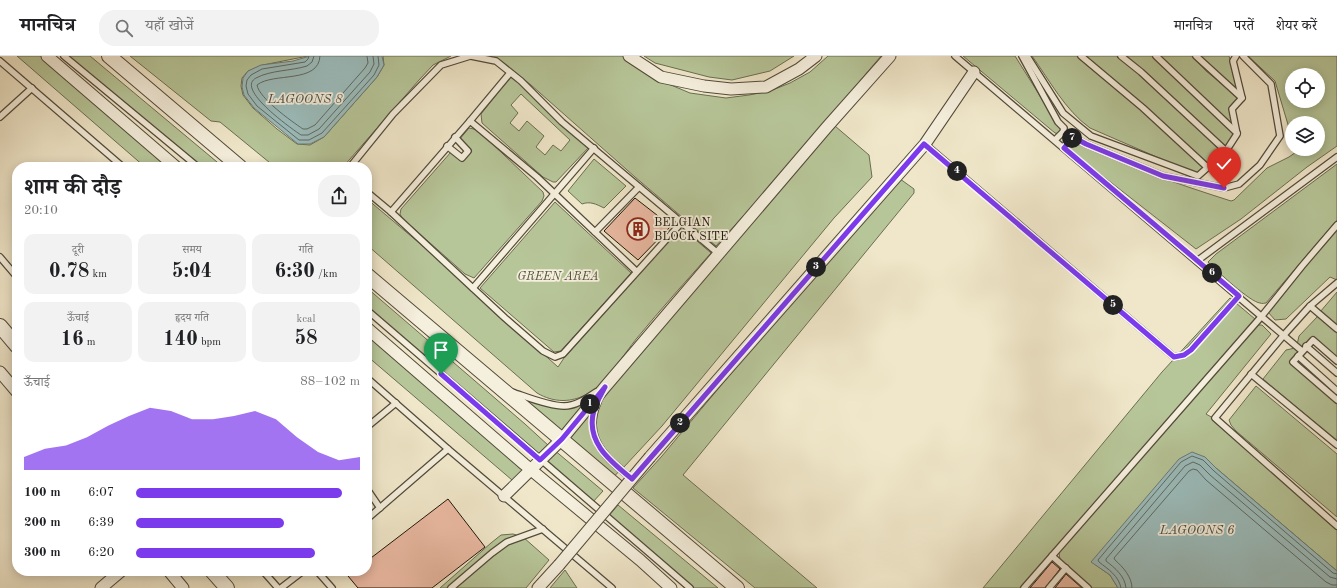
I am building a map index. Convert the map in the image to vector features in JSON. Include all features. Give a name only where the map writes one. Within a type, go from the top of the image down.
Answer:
[{"type":"street","points":[[47,56],[170,162]]},
{"type":"street","points":[[109,56],[234,162]]},
{"type":"street","points":[[630,56],[662,77],[704,86],[731,89],[766,87],[798,69],[816,56]]},
{"type":"street","points":[[504,496],[562,439],[827,127],[890,56]]},
{"type":"street","points":[[538,588],[650,457],[924,144],[974,72]]},
{"type":"street","points":[[372,279],[737,588]]},
{"type":"street","points":[[0,326],[12,340]]},
{"type":"street","points":[[372,332],[531,470],[640,560],[671,588]]},
{"type":"street","points":[[0,372],[12,386]]},
{"type":"street","points":[[101,588],[115,576]]},
{"type":"street","points":[[173,576],[183,588]]},
{"type":"street","points":[[216,576],[227,588]]},
{"type":"lane","points":[[64,56],[192,162]]},
{"type":"lane","points":[[354,162],[393,114],[441,65],[471,56],[496,61],[521,81],[562,122],[719,254]]},
{"type":"lane","points":[[955,56],[1239,296],[1283,336],[1337,391]]},
{"type":"lane","points":[[1022,56],[1058,122],[1064,128],[1063,132],[1055,140]]},
{"type":"lane","points":[[1027,56],[1063,113],[1091,136],[1198,176],[1226,151],[1237,134],[1232,109],[1242,98]]},
{"type":"lane","points":[[1081,56],[1143,108],[1207,167]]},
{"type":"lane","points":[[1121,56],[1142,72],[1226,151]]},
{"type":"lane","points":[[1156,56],[1237,134]]},
{"type":"lane","points":[[1196,56],[1242,98]]},
{"type":"lane","points":[[1236,56],[1233,61],[1242,98]]},
{"type":"lane","points":[[1064,148],[1073,137],[1086,144],[1163,176],[1224,188],[1239,184],[1260,165],[1280,136],[1271,84],[1243,56]]},
{"type":"lane","points":[[0,61],[117,162]]},
{"type":"lane","points":[[390,212],[510,73]]},
{"type":"lane","points":[[0,117],[32,88]]},
{"type":"lane","points":[[470,121],[537,177],[636,271]]},
{"type":"lane","points":[[447,146],[462,158],[468,151],[455,138]]},
{"type":"lane","points":[[924,144],[1174,357],[1184,355],[1191,350],[1239,296]]},
{"type":"lane","points":[[473,288],[594,148]]},
{"type":"lane","points":[[1197,261],[1337,157]]},
{"type":"lane","points":[[595,232],[639,187]]},
{"type":"lane","points":[[372,196],[543,351],[555,357],[563,354],[636,271],[682,222]]},
{"type":"lane","points":[[1024,588],[1261,317],[1302,266],[1337,226]]},
{"type":"lane","points":[[0,257],[12,271]]},
{"type":"lane","points":[[1337,283],[1310,306],[1215,418],[1337,526]]},
{"type":"lane","points":[[1310,306],[1337,330]]},
{"type":"lane","points":[[372,314],[690,588]]},
{"type":"lane","points":[[1337,361],[1313,340],[1306,346],[1294,362],[1337,400]]},
{"type":"lane","points":[[1306,346],[1337,373]]},
{"type":"lane","points":[[1251,374],[1337,445]]},
{"type":"lane","points":[[372,382],[609,587]]},
{"type":"lane","points":[[502,389],[551,404],[565,406],[584,400],[605,387]]},
{"type":"lane","points":[[605,387],[594,410],[593,428],[598,445],[609,460],[632,479]]},
{"type":"lane","points":[[372,423],[396,403]]},
{"type":"lane","points":[[372,514],[448,449]]},
{"type":"lane","points":[[372,496],[380,508]]},
{"type":"lane","points":[[451,588],[507,542],[542,529]]},
{"type":"lane","points":[[1052,556],[1088,588]]},
{"type":"lane","points":[[1049,588],[1066,568]]},
{"type":"lane","points":[[268,576],[279,588],[296,576]]},
{"type":"lane","points":[[321,576],[332,588]]},
{"type":"green space","points":[[17,56],[43,56],[167,162],[139,162]]},
{"type":"green space","points":[[66,56],[90,56],[217,162],[194,162]]},
{"type":"green space","points":[[130,56],[308,56],[263,65],[248,71],[242,78],[241,86],[243,95],[253,108],[277,129],[297,144],[310,145],[324,137],[377,77],[384,65],[383,56],[451,56],[433,65],[347,162],[269,162],[220,122],[211,121]]},
{"type":"green space","points":[[485,56],[624,56],[659,80],[690,93],[726,98],[770,91],[790,83],[810,72],[828,56],[881,56],[775,181],[716,246],[531,85],[497,58]]},
{"type":"green space","points":[[644,56],[794,56],[770,71],[732,80],[709,77],[655,63]]},
{"type":"green space","points":[[963,56],[1015,56],[1057,123],[1063,128],[1059,134],[1055,133]]},
{"type":"green space","points":[[1032,56],[1077,56],[1152,118],[1206,167],[1198,175],[1090,128],[1065,104]]},
{"type":"green space","points":[[1084,56],[1117,56],[1141,75],[1224,151],[1207,166]]},
{"type":"green space","points":[[1125,56],[1152,56],[1159,61],[1236,134],[1225,150]]},
{"type":"green space","points":[[1159,56],[1192,56],[1206,71],[1240,99],[1231,108],[1236,132]]},
{"type":"green space","points":[[1199,56],[1229,56],[1239,94]]},
{"type":"green space","points":[[1248,56],[1337,56],[1337,146],[1325,154],[1325,116],[1285,116],[1275,81]]},
{"type":"green space","points":[[512,75],[589,147],[556,182],[553,182],[543,177],[482,123],[481,114]],"holes":[[[521,94],[570,140],[561,151],[553,145],[545,155],[536,147],[544,136],[527,121],[519,131],[510,123],[518,113],[511,105]]]},
{"type":"green space","points":[[835,126],[869,155],[872,177],[834,218],[662,426],[624,467],[608,452],[597,433],[596,418],[598,409],[605,395]]},
{"type":"green space","name":"GREEN AREA","points":[[469,128],[478,130],[543,192],[544,196],[542,201],[474,278],[465,274],[402,218],[400,214],[401,209],[451,152],[462,160],[470,152],[459,140]]},
{"type":"green space","points":[[1073,139],[1131,166],[1231,201],[1234,200],[1267,168],[1289,157],[1323,156],[1241,219],[1196,249],[1067,148]]},
{"type":"green space","points":[[594,159],[626,186],[604,208],[596,204],[582,204],[568,191]]},
{"type":"green space","points":[[1337,164],[1337,220],[1266,303],[1255,301],[1249,297],[1234,286],[1208,262],[1216,254]]},
{"type":"green space","points":[[896,176],[914,189],[914,193],[683,475],[817,588],[755,588],[633,488],[662,456]]},
{"type":"green space","name":"GREEN AREA","points":[[555,202],[631,273],[561,351],[554,352],[480,288]]},
{"type":"green space","points":[[372,203],[424,247],[558,367],[564,358],[676,232],[683,229],[711,253],[646,327],[602,382],[589,393],[576,399],[556,400],[537,393],[372,249]]},
{"type":"green space","points":[[1337,227],[1337,280],[1330,277],[1286,319],[1275,320],[1268,312]]},
{"type":"green space","points":[[372,292],[549,446],[539,456],[372,312]]},
{"type":"green space","points":[[1337,292],[1337,327],[1320,312]]},
{"type":"green space","points":[[1230,298],[1255,319],[1021,588],[983,588],[1162,372]]},
{"type":"green space","points":[[1318,316],[1337,332],[1337,358],[1314,337],[1302,348],[1297,345],[1299,336]]},
{"type":"green space","points":[[1255,325],[1262,325],[1271,334],[1206,414],[1213,418],[1337,528],[1337,571],[1205,457],[1092,562],[1110,575],[1118,588],[1090,588],[1060,560],[1059,552]]},
{"type":"green space","points":[[372,335],[528,469],[515,480],[512,480],[372,360]]},
{"type":"green space","points":[[1295,348],[1299,351],[1290,362],[1337,403],[1337,441],[1263,379],[1286,350]]},
{"type":"green space","points":[[1256,386],[1337,454],[1337,517],[1236,431],[1231,425],[1229,420]]},
{"type":"green space","points":[[515,394],[542,405],[559,408],[568,408],[588,402],[564,434]]},
{"type":"green space","points":[[593,409],[596,445],[620,470],[612,479],[567,437]]},
{"type":"green space","points":[[553,449],[603,491],[592,503],[542,460]]},
{"type":"green space","points":[[618,505],[718,588],[692,588],[608,517]]},
{"type":"green space","points":[[513,534],[523,537],[549,560],[526,588],[440,588],[501,535]]},
{"type":"green space","points":[[565,570],[577,588],[550,588]]},
{"type":"water","name":"LAGOONS 8","points":[[310,56],[382,56],[384,65],[377,77],[324,137],[310,144],[298,144],[254,108],[244,95],[242,87],[243,78],[248,71],[261,65],[293,61]]},
{"type":"water","name":"LAGOONS 6","points":[[1192,452],[1205,457],[1337,571],[1337,588],[1118,588],[1110,575],[1091,562],[1179,459]]},
{"type":"building","name":"BELGIAN BLOCK SITE","points":[[635,198],[671,226],[638,260],[604,231]]},
{"type":"building","points":[[448,499],[485,547],[432,588],[358,588],[348,576],[372,576],[372,557]]},
{"type":"building","points":[[1052,562],[1060,569],[1045,588],[1030,588]]},
{"type":"building","points":[[1066,574],[1082,588],[1055,588]]},
{"type":"place","name":"BELGIAN BLOCK SITE","points":[[638,229]]},
{"type":"route","points":[[441,374],[540,460],[562,439],[605,387],[594,410],[593,428],[598,445],[609,460],[632,479],[924,144],[1174,357],[1181,357],[1191,350],[1239,296],[1064,148],[1073,137],[1086,144],[1163,176],[1224,188]]}]
